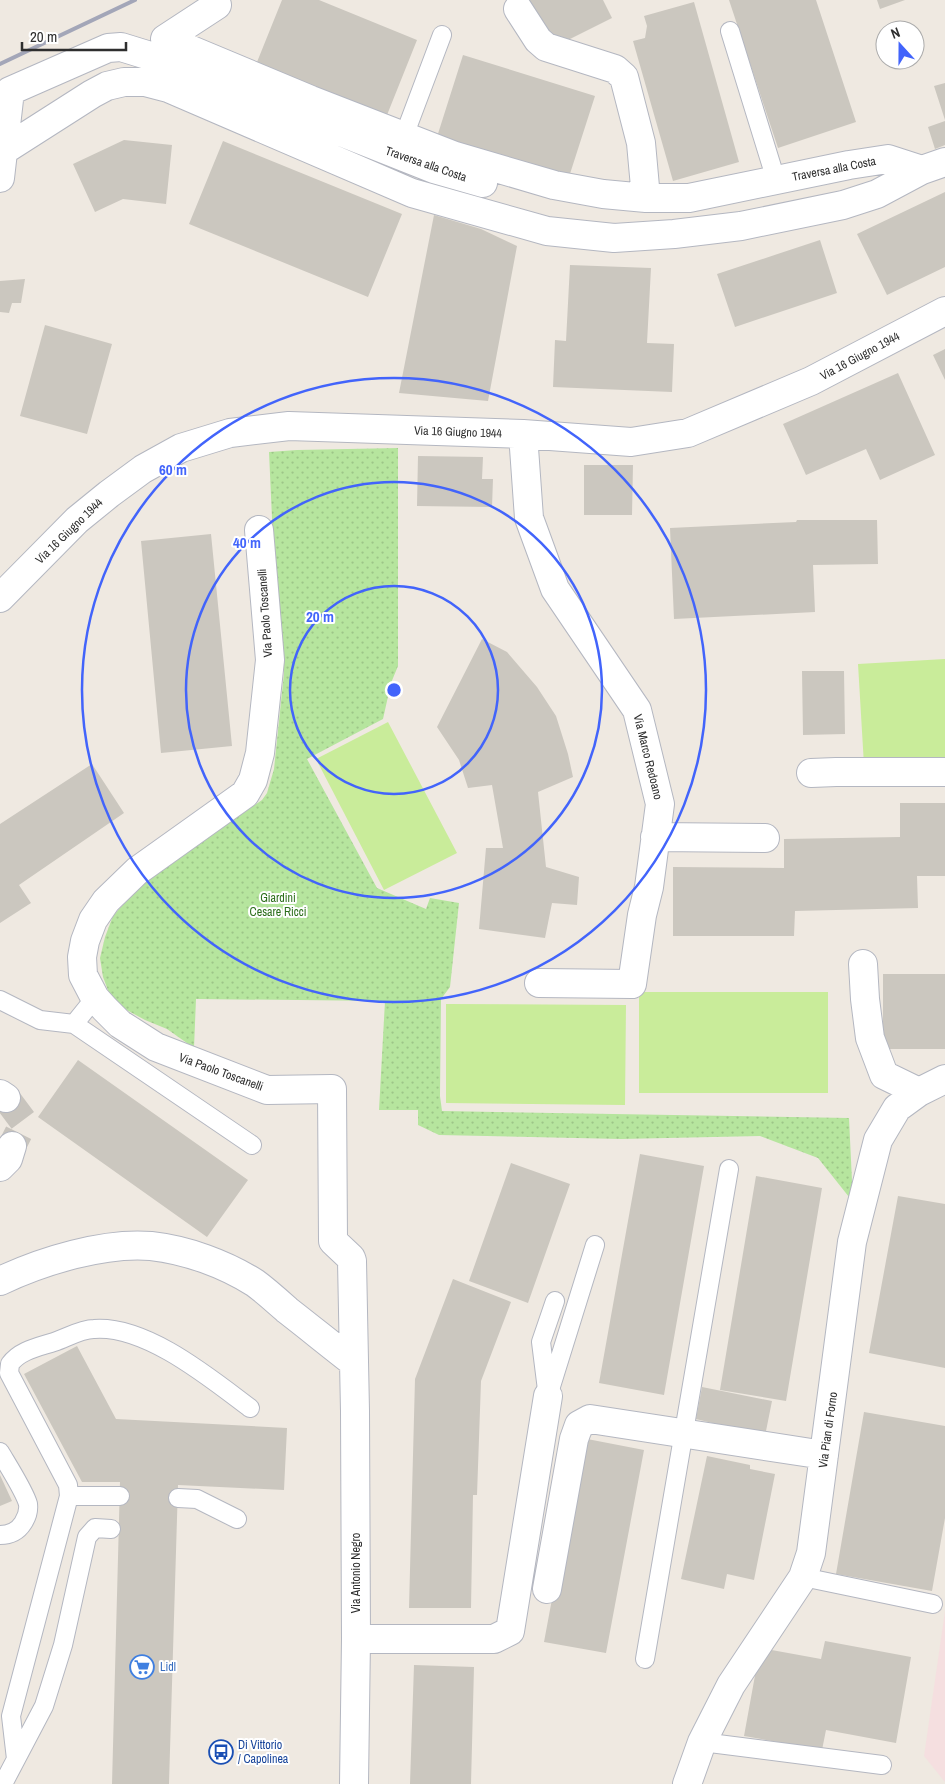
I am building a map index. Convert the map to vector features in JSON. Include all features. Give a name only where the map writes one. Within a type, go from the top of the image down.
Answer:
[{"type":"street","points":[[217,5],[166,39],[456,156],[554,185],[603,194],[646,198],[641,143],[624,77],[615,69],[546,47],[538,40],[518,9]]},
{"type":"street","name":"Traversa alla Costa","points":[[0,178],[10,91],[108,48],[121,47],[147,55],[444,172],[548,202],[619,208],[636,206],[646,198],[689,198],[849,165],[888,159],[934,166]]},
{"type":"street","points":[[9,148],[107,86],[124,82],[145,82],[168,88],[412,193],[547,230],[614,238],[674,234],[741,226],[843,205],[877,194],[934,166]]},
{"type":"street","name":"Via 16 Giugno 1944","points":[[0,598],[78,520],[143,469],[181,448],[230,433],[289,426],[522,434],[631,442],[688,434],[811,381],[945,311]]},
{"type":"street","name":"Via Marco Redoano","points":[[522,434],[529,518],[555,588],[637,710],[660,804],[649,887],[642,915],[632,984],[539,982]]},
{"type":"street","name":"Via Paolo Toscanelli","points":[[259,530],[270,660],[260,753],[253,780],[245,794],[137,871],[106,901],[94,920],[85,941],[82,958],[83,975],[95,998],[120,1024],[156,1048],[267,1090],[332,1089],[333,1240],[352,1261],[353,1362]]},
{"type":"street","points":[[811,773],[945,772]]},
{"type":"street","points":[[655,836],[765,838]]},
{"type":"street","points":[[863,964],[864,999],[870,1038],[884,1075],[920,1092]]},
{"type":"street","name":"Via Pian di Forno","points":[[687,1784],[702,1742],[731,1685],[803,1576],[810,1553],[852,1242],[878,1140],[897,1108],[920,1092],[945,1079]]},
{"type":"street","points":[[0,1281],[43,1263],[92,1251],[151,1246],[181,1252],[227,1268],[255,1284],[353,1362]]},
{"type":"street","name":"Via Antonio Negro","points":[[353,1362],[356,1639],[354,1784]]},
{"type":"street","points":[[356,1639],[494,1639],[510,1631],[548,1396]]},
{"type":"street","points":[[547,1589],[574,1439],[579,1425],[590,1419],[824,1455]]},
{"type":"lane","points":[[730,32],[776,180]]},
{"type":"lane","points":[[404,136],[442,35]]},
{"type":"lane","points":[[74,1024],[95,998]]},
{"type":"lane","points":[[0,1000],[40,1020],[74,1024],[252,1145]]},
{"type":"lane","points":[[645,1659],[729,1169]]},
{"type":"lane","points":[[548,1396],[595,1245]]},
{"type":"lane","points":[[548,1396],[541,1342],[554,1301]]},
{"type":"lane","points":[[16,1759],[11,1716],[69,1496],[68,1485],[9,1373],[10,1364],[21,1354],[93,1328],[108,1329],[128,1333],[150,1341],[195,1367],[250,1408]]},
{"type":"lane","points":[[0,1452],[28,1504],[28,1516],[19,1529],[8,1535],[0,1536]]},
{"type":"lane","points":[[69,1496],[120,1496]]},
{"type":"lane","points":[[178,1498],[197,1499],[237,1520]]},
{"type":"lane","points":[[3,1784],[44,1706],[63,1645],[87,1538],[95,1528],[111,1530]]},
{"type":"lane","points":[[803,1576],[933,1604]]},
{"type":"lane","points":[[702,1742],[882,1765]]},
{"type":"shaded area","points":[[945,1611],[945,1782],[924,1756]]},
{"type":"green space","name":"Giardini Cesare Ricci","points":[[398,448],[398,666],[391,683],[383,719],[307,759],[377,888],[426,909],[430,898],[459,903],[450,987],[441,999],[440,1096],[442,1111],[849,1118],[853,1202],[818,1158],[760,1136],[621,1139],[439,1135],[418,1125],[418,1110],[379,1110],[385,1001],[196,999],[194,1048],[167,1029],[123,1008],[109,993],[103,977],[100,958],[113,916],[154,873],[262,800],[267,793],[274,769],[284,673],[273,540],[269,452]]},
{"type":"green space","points":[[945,659],[945,760],[864,765],[858,664]]},
{"type":"green space","points":[[388,722],[457,853],[384,890],[316,759]]},
{"type":"green space","points":[[639,992],[828,992],[828,1093],[639,1093]]},
{"type":"green space","points":[[446,1004],[626,1005],[625,1105],[446,1103]]},
{"type":"building","points":[[282,0],[319,0],[417,40],[385,120],[255,67]]},
{"type":"building","points":[[527,0],[603,0],[612,18],[552,48]]},
{"type":"building","points":[[729,0],[816,0],[856,122],[778,148]]},
{"type":"building","points":[[877,0],[905,0],[880,9]]},
{"type":"building","points":[[694,2],[739,162],[673,181],[633,41],[645,38],[647,26],[644,16]]},
{"type":"building","points":[[463,55],[595,96],[568,180],[436,140]]},
{"type":"building","points":[[945,83],[945,120],[934,86]]},
{"type":"building","points":[[945,121],[945,145],[935,149],[928,127]]},
{"type":"building","points":[[124,140],[172,145],[166,204],[123,199],[95,212],[73,164]]},
{"type":"building","points":[[223,141],[402,214],[368,297],[189,224]]},
{"type":"building","points":[[945,192],[945,267],[887,295],[857,234]]},
{"type":"building","points":[[434,215],[481,229],[517,246],[488,401],[399,393]]},
{"type":"building","points":[[820,240],[837,293],[735,327],[717,274]]},
{"type":"building","points":[[570,265],[651,268],[647,343],[674,344],[672,392],[553,387],[555,340],[566,341]]},
{"type":"building","points":[[25,279],[21,303],[12,303],[9,313],[0,312],[0,281]]},
{"type":"building","points":[[45,325],[112,344],[87,434],[20,416]]},
{"type":"building","points":[[945,349],[945,380],[933,355]]},
{"type":"building","points":[[898,373],[935,455],[880,480],[866,449],[806,475],[783,424]]},
{"type":"building","points":[[418,456],[483,457],[482,479],[493,479],[492,507],[417,506]]},
{"type":"building","points":[[584,465],[633,465],[632,515],[584,515]]},
{"type":"building","points":[[797,520],[877,520],[878,564],[813,565],[815,612],[674,619],[670,528],[796,522]]},
{"type":"building","points":[[211,534],[232,746],[161,753],[141,541]]},
{"type":"building","points":[[482,639],[507,652],[537,687],[556,716],[573,777],[538,792],[546,867],[579,877],[577,905],[552,903],[545,938],[479,929],[486,848],[503,848],[492,785],[468,788],[459,760],[437,727]]},
{"type":"building","points":[[802,671],[844,671],[845,734],[803,735]]},
{"type":"building","points":[[92,764],[124,813],[19,885],[31,903],[0,923],[0,824]]},
{"type":"building","points":[[900,803],[945,803],[945,876],[917,876],[918,908],[795,911],[794,936],[673,936],[673,867],[784,868],[784,839],[900,837]]},
{"type":"building","points":[[883,974],[945,974],[945,1049],[883,1049]]},
{"type":"building","points":[[78,1060],[248,1180],[207,1237],[38,1117]]},
{"type":"building","points":[[640,1154],[704,1166],[664,1395],[599,1383]]},
{"type":"building","points":[[511,1163],[570,1184],[528,1303],[469,1281]]},
{"type":"building","points":[[756,1176],[822,1188],[786,1401],[720,1390]]},
{"type":"building","points":[[898,1196],[945,1204],[945,1368],[869,1353]]},
{"type":"building","points":[[453,1279],[511,1302],[481,1381],[477,1495],[473,1495],[471,1608],[409,1608],[415,1379]]},
{"type":"building","points":[[77,1346],[116,1419],[287,1428],[284,1490],[178,1485],[169,1784],[112,1784],[120,1482],[82,1482],[24,1374]]},
{"type":"building","points":[[702,1387],[772,1401],[765,1436],[696,1419]]},
{"type":"building","points":[[864,1412],[945,1426],[945,1518],[932,1591],[836,1574]]},
{"type":"building","points":[[582,1438],[644,1450],[606,1653],[544,1642]]},
{"type":"building","points":[[707,1456],[750,1465],[750,1469],[775,1474],[754,1580],[727,1574],[724,1589],[681,1579]]},
{"type":"building","points":[[0,1475],[12,1501],[0,1506]]},
{"type":"building","points":[[825,1641],[911,1657],[896,1743],[826,1730],[822,1750],[744,1736],[760,1648],[821,1659]]},
{"type":"building","points":[[414,1665],[474,1667],[471,1784],[410,1784]]},
{"type":"tunnel","points":[[6,1098],[24,1122],[12,1146]]},
{"type":"railway","points":[[0,64],[135,0]]},
{"type":"place","name":"Lidl","points":[[142,1667]]},
{"type":"place","name":"Di Vittorio / Capolinea","points":[[221,1752]]}]
